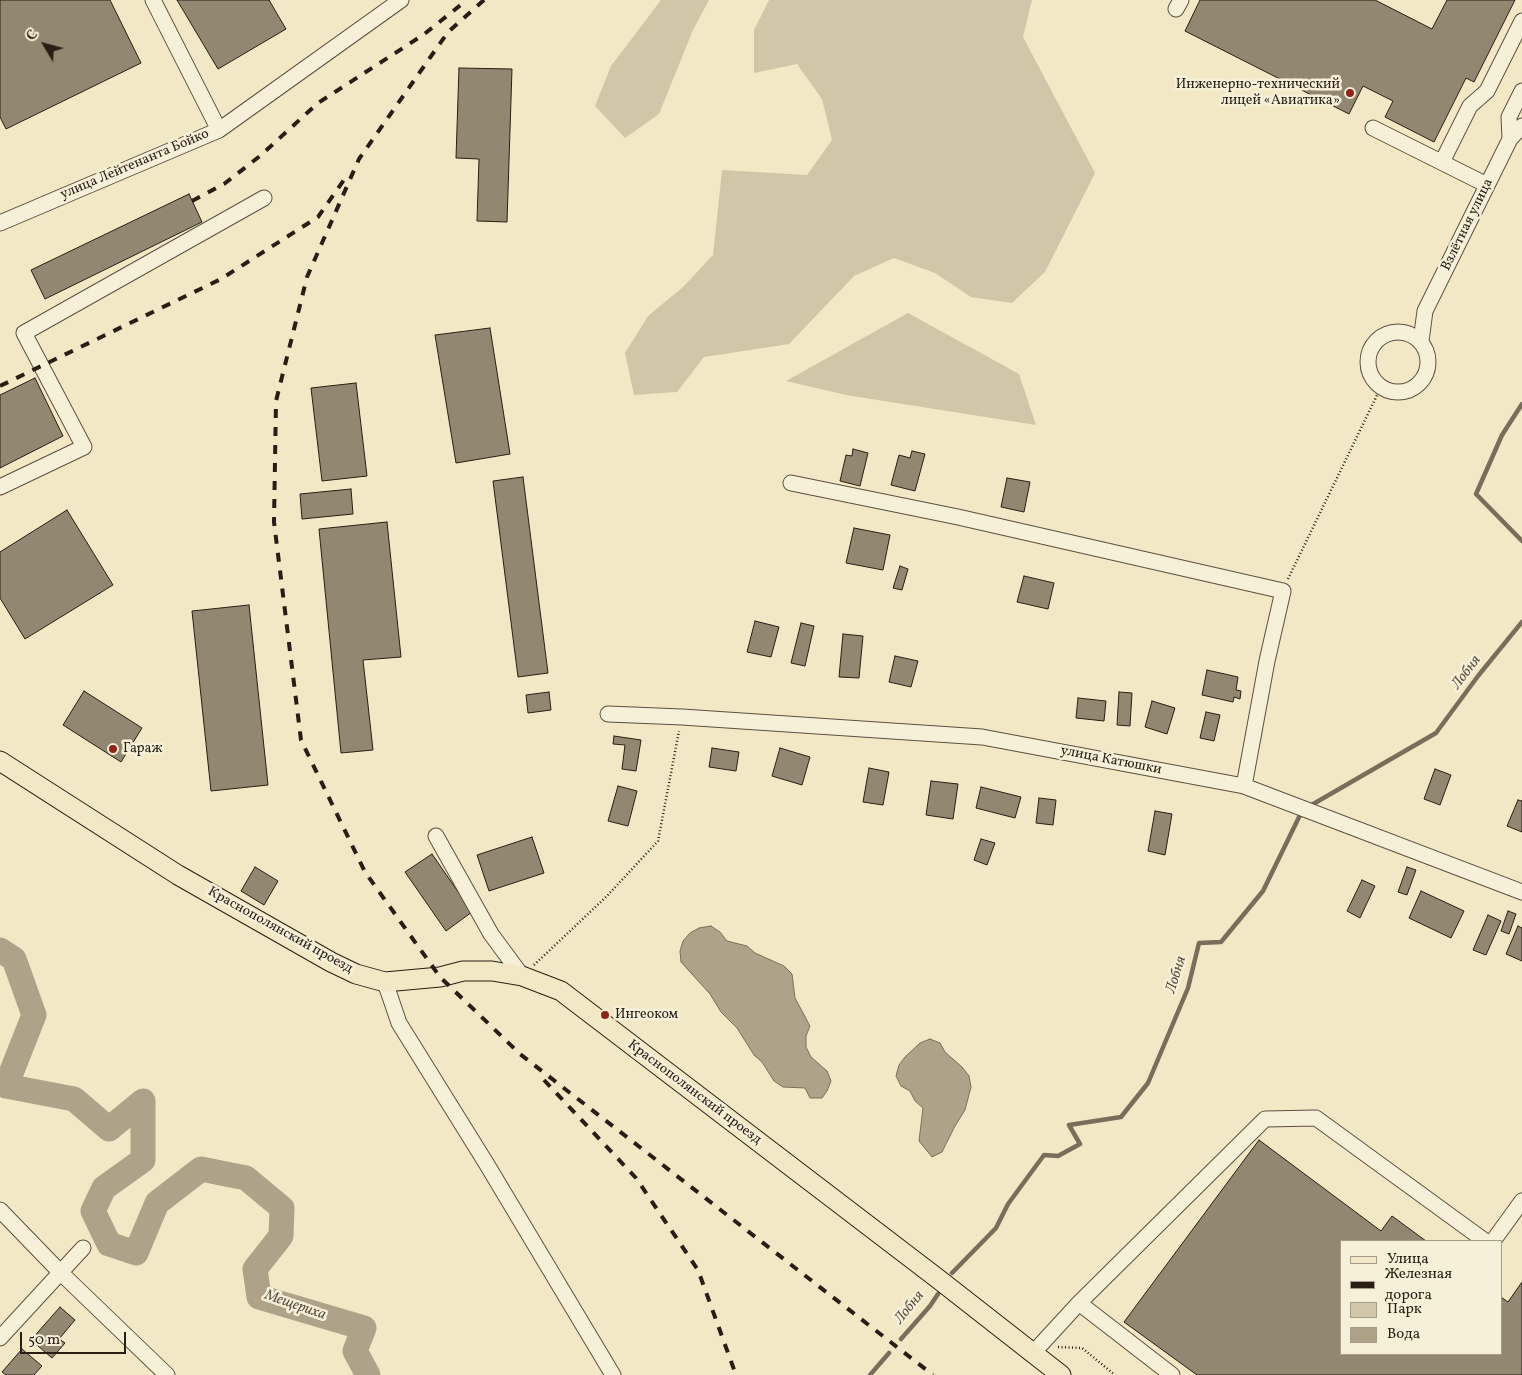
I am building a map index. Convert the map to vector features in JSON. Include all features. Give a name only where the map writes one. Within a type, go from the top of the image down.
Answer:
[{"type":"main road","name":"Краснополянский проезд","points":[[0,761],[178,875],[331,962],[356,974],[385,982],[440,977],[462,971],[492,971],[522,976],[561,991],[925,1268],[1036,1350],[1061,1375]]},
{"type":"street","name":"улица Лейтенанта Бойко","points":[[0,223],[220,130],[153,0]]},
{"type":"street","points":[[220,130],[401,0]]},
{"type":"street","points":[[1442,162],[1470,106],[1487,91],[1522,21]]},
{"type":"street","name":"Взлётная улица","points":[[1510,139],[1509,117],[1522,92]]},
{"type":"street","name":"Взлётная улица","points":[[1425,311],[1510,139],[1522,126]]},
{"type":"street","points":[[1373,128],[1487,185]]},
{"type":"street","points":[[0,487],[84,447],[24,333],[264,198]]},
{"type":"street","points":[[1403,332],[1425,311]]},
{"type":"street","points":[[1421,341],[1425,311]]},
{"type":"street","points":[[1393,332],[1403,332],[1413,335],[1421,341],[1426,349],[1428,368],[1424,378],[1418,385],[1400,392],[1390,391],[1374,380],[1369,370],[1370,350],[1384,335],[1393,332]]},
{"type":"street","points":[[791,483],[968,519],[1283,591],[1267,661],[1244,786]]},
{"type":"street","name":"улица Катюшки","points":[[608,714],[682,717],[982,737],[1244,786],[1522,892]]},
{"type":"street","points":[[436,836],[491,934],[522,976]]},
{"type":"street","points":[[385,982],[399,1023],[486,1162],[613,1375]]},
{"type":"street","points":[[1036,1350],[1080,1303],[1265,1119],[1316,1118],[1484,1240]]},
{"type":"street","points":[[1494,1240],[1522,1201]]},
{"type":"street","points":[[0,1210],[167,1375]]},
{"type":"street","points":[[0,1338],[83,1248]]},
{"type":"street","points":[[1080,1303],[1172,1375]]},
{"type":"path","points":[[1283,591],[1381,386]]},
{"type":"path","points":[[522,976],[607,896],[658,840],[682,717]]},
{"type":"path","points":[[1036,1350],[1082,1348],[1115,1375]]},
{"type":"green space","points":[[661,0],[709,0],[693,30],[659,114],[625,138],[595,106],[611,66]]},
{"type":"green space","points":[[769,0],[1032,0],[1023,37],[1095,173],[1045,272],[1012,303],[971,297],[935,273],[894,258],[854,276],[789,344],[704,357],[677,392],[634,395],[625,353],[648,316],[683,287],[713,255],[722,170],[807,175],[832,140],[822,99],[797,64],[754,73],[754,30]]},
{"type":"green space","points":[[908,313],[1019,374],[1036,425],[846,395],[786,381]]},
{"type":"water","points":[[711,926],[720,932],[727,941],[747,946],[755,953],[784,966],[792,974],[795,998],[810,1026],[806,1036],[806,1047],[811,1057],[827,1071],[831,1081],[822,1098],[810,1098],[805,1088],[783,1087],[774,1081],[762,1062],[754,1055],[737,1028],[721,1012],[710,994],[681,962],[680,951],[683,941],[690,933],[699,928]]},
{"type":"water","points":[[930,1039],[940,1043],[945,1052],[962,1067],[969,1076],[971,1087],[965,1110],[942,1152],[932,1157],[919,1141],[923,1108],[915,1101],[910,1091],[901,1086],[896,1076],[899,1065],[905,1057],[920,1043]]},
{"type":"building","points":[[0,0],[110,0],[141,63],[6,129],[0,117]]},
{"type":"building","points":[[177,0],[269,0],[286,29],[218,69]]},
{"type":"building","points":[[1200,0],[1375,0],[1432,29],[1447,0],[1515,0],[1474,82],[1466,78],[1434,142],[1385,117],[1393,101],[1363,86],[1349,114],[1185,31]]},
{"type":"building","points":[[459,68],[512,69],[507,222],[477,221],[479,159],[456,158]]},
{"type":"building","points":[[189,194],[202,222],[45,299],[31,270]]},
{"type":"building","points":[[490,328],[510,454],[456,463],[435,335]]},
{"type":"building","points":[[35,378],[63,436],[0,468],[0,395]]},
{"type":"building","points":[[356,383],[367,476],[322,481],[311,388]]},
{"type":"building","points":[[853,449],[868,453],[860,486],[840,481],[846,455],[852,456]]},
{"type":"building","points":[[912,451],[925,454],[915,491],[891,485],[899,455],[910,458]]},
{"type":"building","points":[[523,477],[548,673],[518,677],[493,481]]},
{"type":"building","points":[[1007,478],[1030,482],[1024,512],[1001,507]]},
{"type":"building","points":[[351,489],[353,514],[302,519],[300,494]]},
{"type":"building","points":[[67,510],[113,585],[25,639],[0,598],[0,552]]},
{"type":"building","points":[[387,522],[401,657],[363,660],[373,750],[341,753],[319,529]]},
{"type":"building","points":[[854,528],[890,535],[883,570],[846,563]]},
{"type":"building","points":[[900,566],[908,569],[902,590],[893,588]]},
{"type":"building","points":[[1024,576],[1054,583],[1048,609],[1017,602]]},
{"type":"building","points":[[249,605],[268,785],[211,791],[192,611]]},
{"type":"building","points":[[755,621],[779,627],[771,657],[747,652]]},
{"type":"building","points":[[801,623],[814,626],[805,666],[791,663]]},
{"type":"building","points":[[843,634],[863,636],[859,678],[839,677]]},
{"type":"building","points":[[895,656],[918,661],[911,687],[889,682]]},
{"type":"building","points":[[1207,670],[1238,677],[1236,690],[1241,691],[1240,699],[1234,697],[1233,702],[1202,695]]},
{"type":"building","points":[[84,691],[142,728],[121,762],[63,725]]},
{"type":"building","points":[[549,692],[551,710],[528,713],[526,695]]},
{"type":"building","points":[[1119,692],[1132,693],[1130,726],[1117,725]]},
{"type":"building","points":[[1078,698],[1106,701],[1104,721],[1076,718]]},
{"type":"building","points":[[1152,701],[1175,708],[1167,734],[1145,727]]},
{"type":"building","points":[[1206,712],[1220,715],[1214,741],[1200,738]]},
{"type":"building","points":[[614,736],[641,740],[636,771],[622,769],[625,745],[613,744]]},
{"type":"building","points":[[712,748],[739,752],[736,771],[709,767]]},
{"type":"building","points":[[780,748],[810,757],[802,785],[772,776]]},
{"type":"building","points":[[869,768],[889,772],[883,805],[863,802]]},
{"type":"building","points":[[1435,769],[1451,775],[1440,805],[1424,799]]},
{"type":"building","points":[[931,781],[958,784],[953,819],[926,815]]},
{"type":"building","points":[[618,786],[637,791],[628,826],[608,821]]},
{"type":"building","points":[[981,787],[1021,797],[1015,818],[976,808]]},
{"type":"building","points":[[1039,798],[1056,800],[1053,825],[1036,823]]},
{"type":"building","points":[[1518,800],[1522,801],[1522,832],[1507,826]]},
{"type":"building","points":[[1155,811],[1172,814],[1165,855],[1148,851]]},
{"type":"building","points":[[532,837],[544,873],[489,891],[477,855]]},
{"type":"building","points":[[981,839],[995,843],[987,865],[974,860]]},
{"type":"building","points":[[432,854],[472,912],[446,931],[405,872]]},
{"type":"building","points":[[255,867],[278,881],[264,905],[241,891]]},
{"type":"building","points":[[1407,867],[1416,870],[1407,895],[1398,892]]},
{"type":"building","points":[[1362,880],[1375,886],[1360,918],[1347,911]]},
{"type":"building","points":[[1421,891],[1464,911],[1451,938],[1409,918]]},
{"type":"building","points":[[1508,911],[1516,914],[1509,934],[1501,931]]},
{"type":"building","points":[[1488,915],[1501,921],[1486,955],[1473,950]]},
{"type":"building","points":[[1518,926],[1522,928],[1522,961],[1506,954]]},
{"type":"building","points":[[1259,1140],[1381,1231],[1392,1216],[1425,1240],[1340,1240],[1340,1355],[1502,1355],[1502,1298],[1508,1302],[1522,1282],[1522,1375],[1197,1375],[1124,1322]]},
{"type":"building","points":[[60,1307],[75,1320],[59,1339],[65,1343],[52,1358],[31,1340]]},
{"type":"building","points":[[22,1349],[42,1366],[34,1375],[6,1375],[2,1372]]},
{"type":"waterway","name":"Лобня","points":[[1522,404],[1502,435],[1476,494],[1522,541]]},
{"type":"waterway","name":"Лобня","points":[[1308,807],[1436,733],[1478,676],[1522,622]]},
{"type":"waterway","name":"Лобня","points":[[952,1273],[996,1228],[1008,1204],[1044,1155],[1058,1156],[1080,1144],[1069,1125],[1121,1117],[1148,1083],[1188,988],[1199,943],[1221,942],[1263,891],[1302,811]]},
{"type":"waterway","name":"Мещериха","points":[[0,950],[14,959],[34,1015],[6,1086],[74,1099],[109,1129],[143,1101],[143,1160],[104,1188],[93,1211],[109,1244],[136,1253],[157,1203],[201,1169],[246,1178],[282,1208],[281,1236],[255,1269],[259,1297],[364,1328],[355,1351],[368,1375]]},
{"type":"waterway","name":"Лобня","points":[[901,1339],[938,1294]]},
{"type":"waterway","name":"Лобня","points":[[870,1375],[889,1353]]},
{"type":"railway","points":[[192,201],[224,184],[260,156],[318,103],[423,35],[467,0]]},
{"type":"railway","points":[[484,0],[448,32],[359,159],[307,277],[276,401],[274,522],[301,740],[365,872],[440,977],[520,1054],[933,1375]]},
{"type":"railway","points":[[0,386],[221,279],[318,217],[346,177]]},
{"type":"railway","points":[[544,1080],[636,1178],[698,1270],[736,1375]]},
{"type":"place","name":"Инженерно-технический лицей «Авиатика»","points":[[1350,93]]},
{"type":"place","name":"Гараж","points":[[113,749]]},
{"type":"place","name":"Ингеоком","points":[[605,1015]]}]
